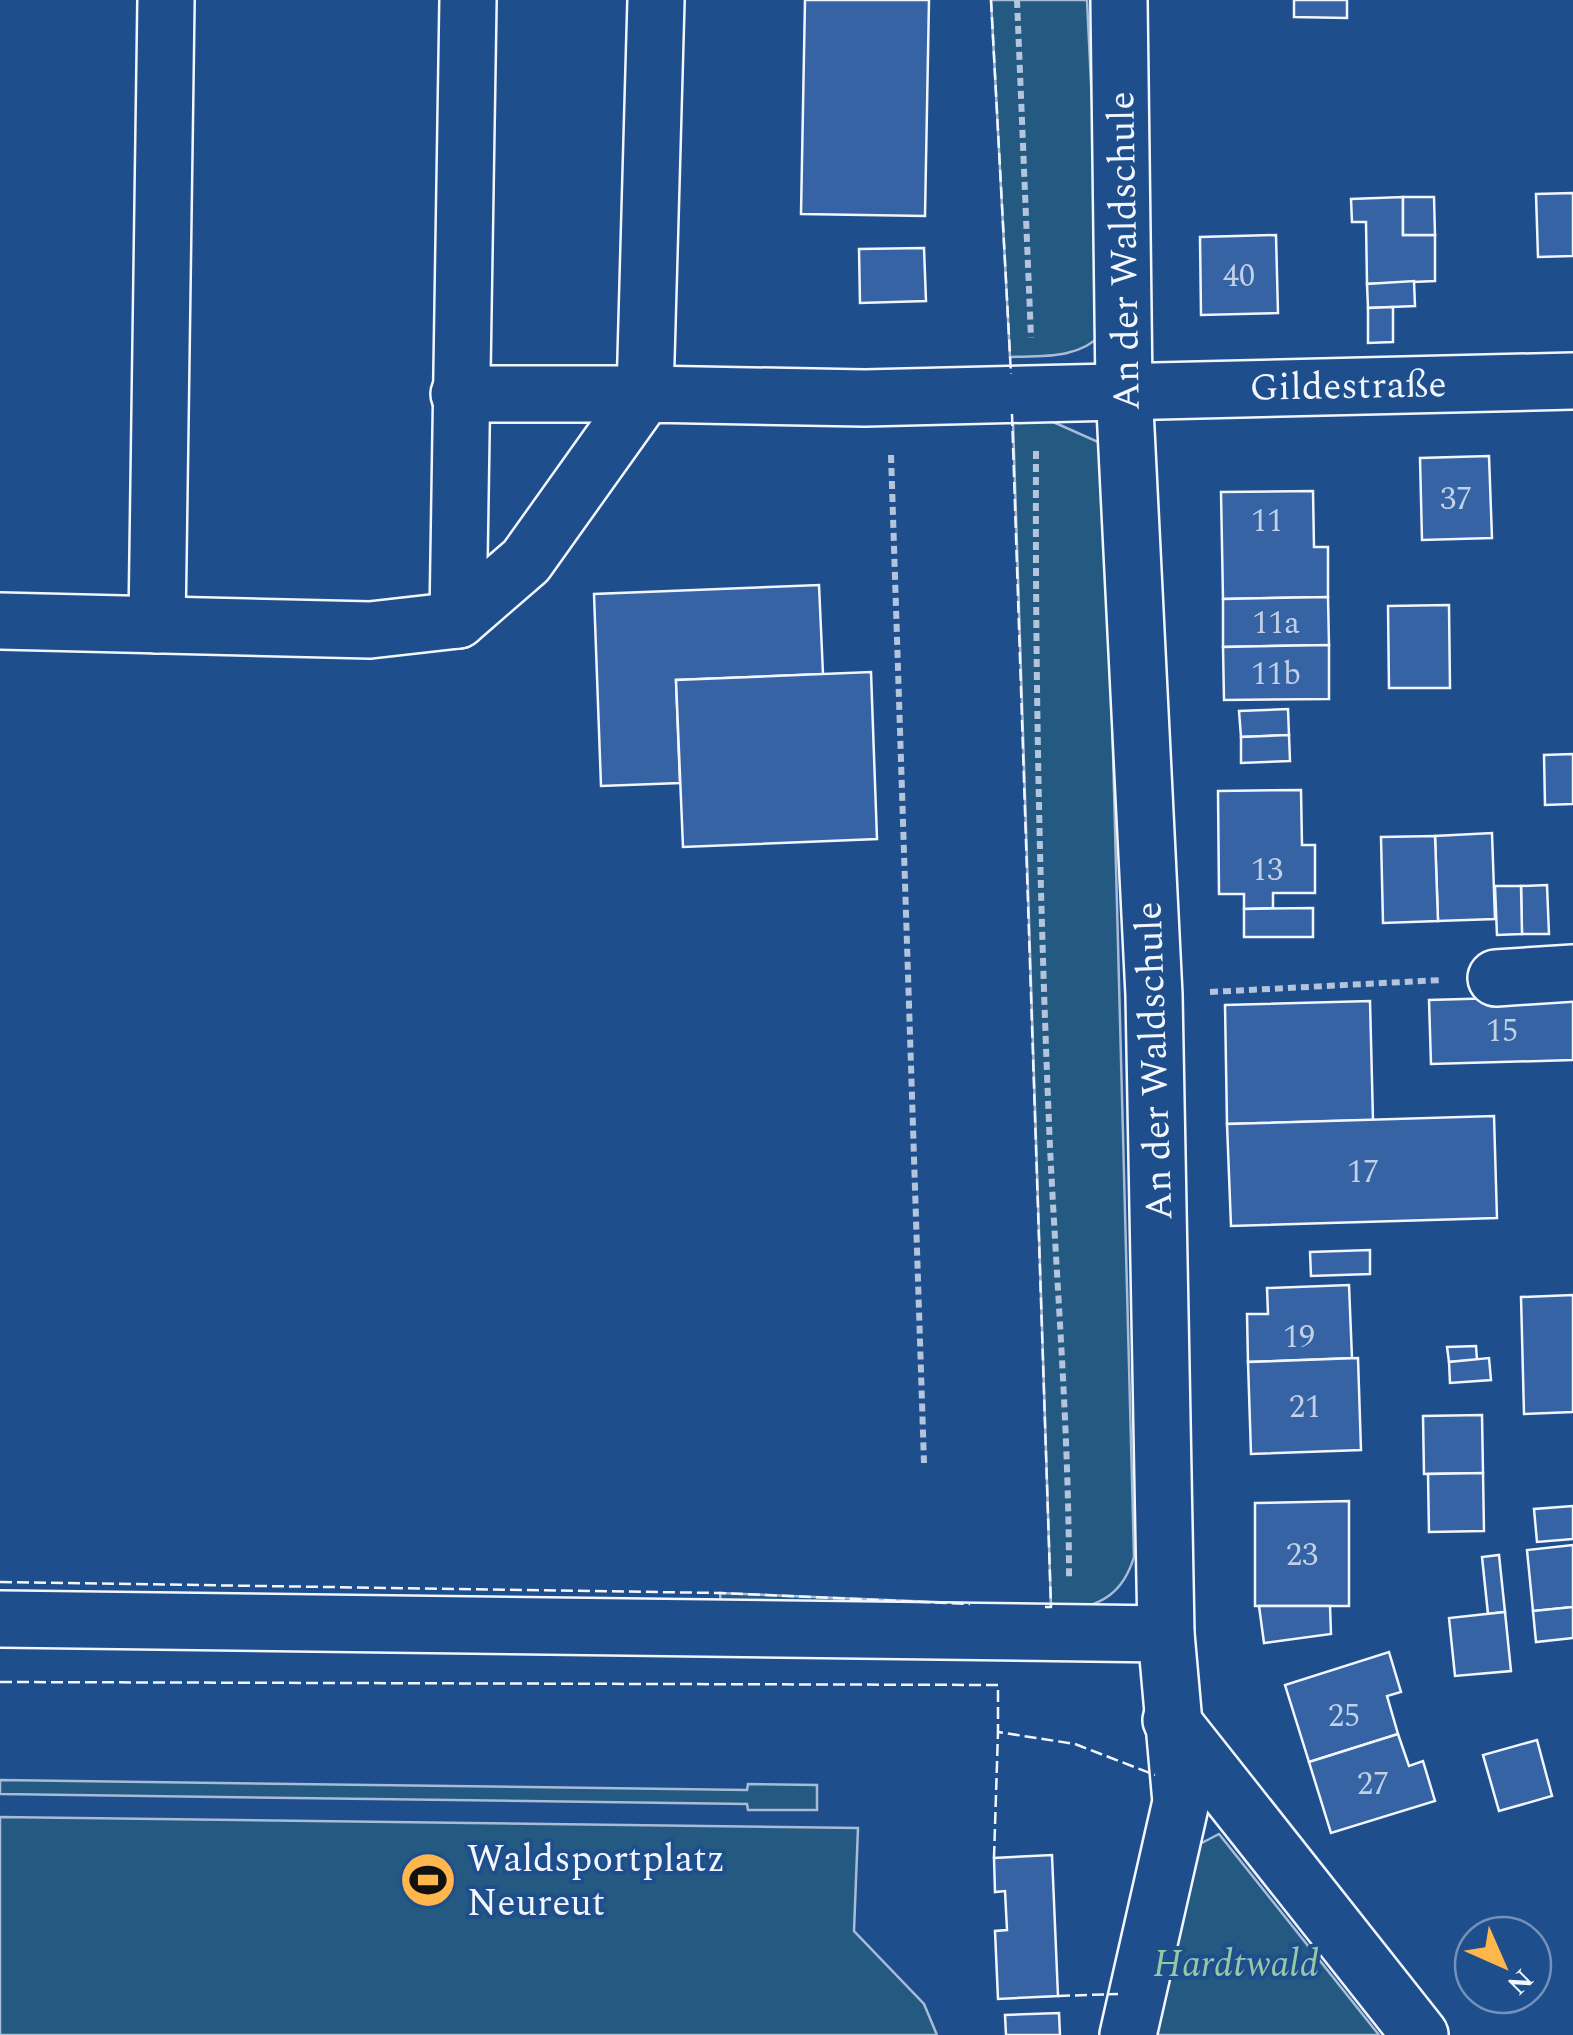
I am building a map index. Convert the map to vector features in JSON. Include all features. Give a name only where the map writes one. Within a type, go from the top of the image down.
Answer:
[{"type":"street","points":[[157,625],[166,0]]},
{"type":"street","points":[[458,620],[468,0]]},
{"type":"street","points":[[0,621],[370,630],[458,620],[526,560],[645,394],[656,0]]},
{"type":"street","name":"An der Waldschule","points":[[1119,0],[1124,390],[1154,994],[1166,1634],[1180,1802],[1128,2035]]},
{"type":"street","name":"Gildestraße","points":[[459,394],[865,398],[1573,382]]},
{"type":"street","points":[[1496,978],[1573,974]]},
{"type":"street","points":[[0,1620],[1166,1634]]},
{"type":"street","points":[[1171,1720],[1420,2035]]},
{"type":"path","points":[[1017,0],[1027,301],[1036,393],[1035,730],[1050,1148],[1069,1452],[1069,1632]]},
{"type":"path","points":[[865,398],[890,446],[894,500],[924,1463]]},
{"type":"path","points":[[1154,994],[1496,978]]},
{"type":"green space","points":[[991,0],[1087,0],[1103,333],[1072,352],[1010,357]]},
{"type":"green space","points":[[1051,421],[1105,445],[1134,1557],[1124,1580],[1110,1595],[1067,1612],[721,1606],[720,1593],[1051,1607],[1013,422]]},
{"type":"green space","points":[[0,1780],[747,1790],[748,1784],[817,1785],[817,1810],[748,1810],[747,1804],[0,1794]]},
{"type":"green space","name":"Waldsportplatz Neureut","points":[[0,1817],[858,1828],[854,1931],[924,2004],[937,2035],[0,2035]]},
{"type":"green space","name":"Hardtwald","points":[[1219,1834],[1379,2035],[1150,2035],[1192,1848]]},
{"type":"building","points":[[805,0],[929,0],[925,216],[801,214]]},
{"type":"building","points":[[1294,0],[1347,0],[1347,18],[1294,17]]},
{"type":"building","points":[[1573,193],[1573,256],[1538,257],[1536,194]]},
{"type":"building","points":[[1403,197],[1403,235],[1435,235],[1435,281],[1367,284],[1366,222],[1352,222],[1351,199]]},
{"type":"building","points":[[1403,197],[1434,197],[1435,235],[1403,235]]},
{"type":"building","points":[[1276,235],[1278,313],[1201,315],[1200,237]]},
{"type":"building","points":[[924,248],[926,301],[860,303],[859,249]]},
{"type":"building","points":[[1414,281],[1415,306],[1368,308],[1367,284]]},
{"type":"building","points":[[1393,307],[1393,342],[1368,343],[1368,308]]},
{"type":"building","points":[[1489,456],[1492,538],[1422,540],[1420,458]]},
{"type":"building","points":[[1313,491],[1314,547],[1328,547],[1328,597],[1223,599],[1221,492]]},
{"type":"building","points":[[819,585],[823,674],[676,680],[680,783],[601,786],[594,594]]},
{"type":"building","points":[[1328,597],[1329,645],[1223,647],[1223,599]]},
{"type":"building","points":[[1449,605],[1450,688],[1389,688],[1388,606]]},
{"type":"building","points":[[1329,645],[1329,699],[1224,700],[1223,647]]},
{"type":"building","points":[[871,672],[877,839],[683,847],[676,680]]},
{"type":"building","points":[[1288,709],[1289,735],[1241,737],[1239,711]]},
{"type":"building","points":[[1289,735],[1290,761],[1241,763],[1241,737]]},
{"type":"building","points":[[1573,754],[1573,804],[1545,805],[1544,755]]},
{"type":"building","points":[[1301,790],[1302,845],[1315,845],[1315,893],[1273,893],[1273,908],[1244,909],[1244,894],[1219,894],[1218,791]]},
{"type":"building","points":[[1492,833],[1495,919],[1438,921],[1435,836]]},
{"type":"building","points":[[1435,836],[1438,921],[1383,923],[1381,837]]},
{"type":"building","points":[[1547,885],[1549,934],[1522,934],[1521,886]]},
{"type":"building","points":[[1495,886],[1521,886],[1522,934],[1497,935]]},
{"type":"building","points":[[1313,908],[1313,937],[1244,937],[1244,909]]},
{"type":"building","points":[[1573,996],[1573,1060],[1431,1064],[1429,1000]]},
{"type":"building","points":[[1370,1001],[1373,1120],[1227,1124],[1225,1005]]},
{"type":"building","points":[[1494,1116],[1497,1218],[1231,1226],[1227,1124]]},
{"type":"building","points":[[1370,1250],[1370,1274],[1311,1276],[1310,1252]]},
{"type":"building","points":[[1349,1285],[1352,1358],[1248,1362],[1247,1314],[1268,1314],[1267,1288]]},
{"type":"building","points":[[1573,1295],[1573,1412],[1524,1414],[1521,1297]]},
{"type":"building","points":[[1476,1346],[1477,1360],[1449,1362],[1447,1347]]},
{"type":"building","points":[[1358,1358],[1361,1450],[1251,1454],[1248,1362]]},
{"type":"building","points":[[1489,1358],[1491,1380],[1450,1383],[1449,1362]]},
{"type":"building","points":[[1482,1415],[1483,1473],[1424,1474],[1423,1416]]},
{"type":"building","points":[[1483,1473],[1484,1531],[1429,1532],[1428,1474]]},
{"type":"building","points":[[1349,1501],[1349,1606],[1255,1606],[1255,1503]]},
{"type":"building","points":[[1573,1506],[1573,1539],[1537,1542],[1534,1509]]},
{"type":"building","points":[[1573,1545],[1573,1607],[1533,1611],[1527,1550]]},
{"type":"building","points":[[1499,1555],[1505,1612],[1488,1614],[1482,1557]]},
{"type":"building","points":[[1259,1606],[1330,1606],[1331,1634],[1264,1643]]},
{"type":"building","points":[[1573,1607],[1573,1638],[1536,1642],[1533,1611]]},
{"type":"building","points":[[1505,1612],[1511,1671],[1455,1676],[1449,1618]]},
{"type":"building","points":[[1389,1652],[1401,1692],[1387,1696],[1398,1734],[1309,1762],[1285,1685]]},
{"type":"building","points":[[1398,1734],[1409,1766],[1423,1761],[1435,1801],[1331,1833],[1309,1762]]},
{"type":"building","points":[[1537,1740],[1552,1796],[1499,1811],[1483,1755]]},
{"type":"building","points":[[1052,1855],[1058,1996],[998,1999],[995,1931],[1007,1930],[1005,1891],[995,1892],[994,1858]]},
{"type":"building","points":[[1059,2013],[1060,2035],[1006,2035],[1005,2015]]},
{"type":"fence","points":[[991,0],[1011,374]]},
{"type":"fence","points":[[1012,414],[1051,1607],[1045,1607]]},
{"type":"fence","points":[[0,1582],[720,1593],[970,1604]]},
{"type":"fence","points":[[0,1682],[998,1685],[998,1732]]},
{"type":"fence","points":[[994,1858],[998,1732],[1075,1744],[1155,1775]]},
{"type":"fence","points":[[1058,1996],[1118,1994]]},
{"type":"place","name":"Waldsportplatz Neureut","points":[[428,1880]]}]
